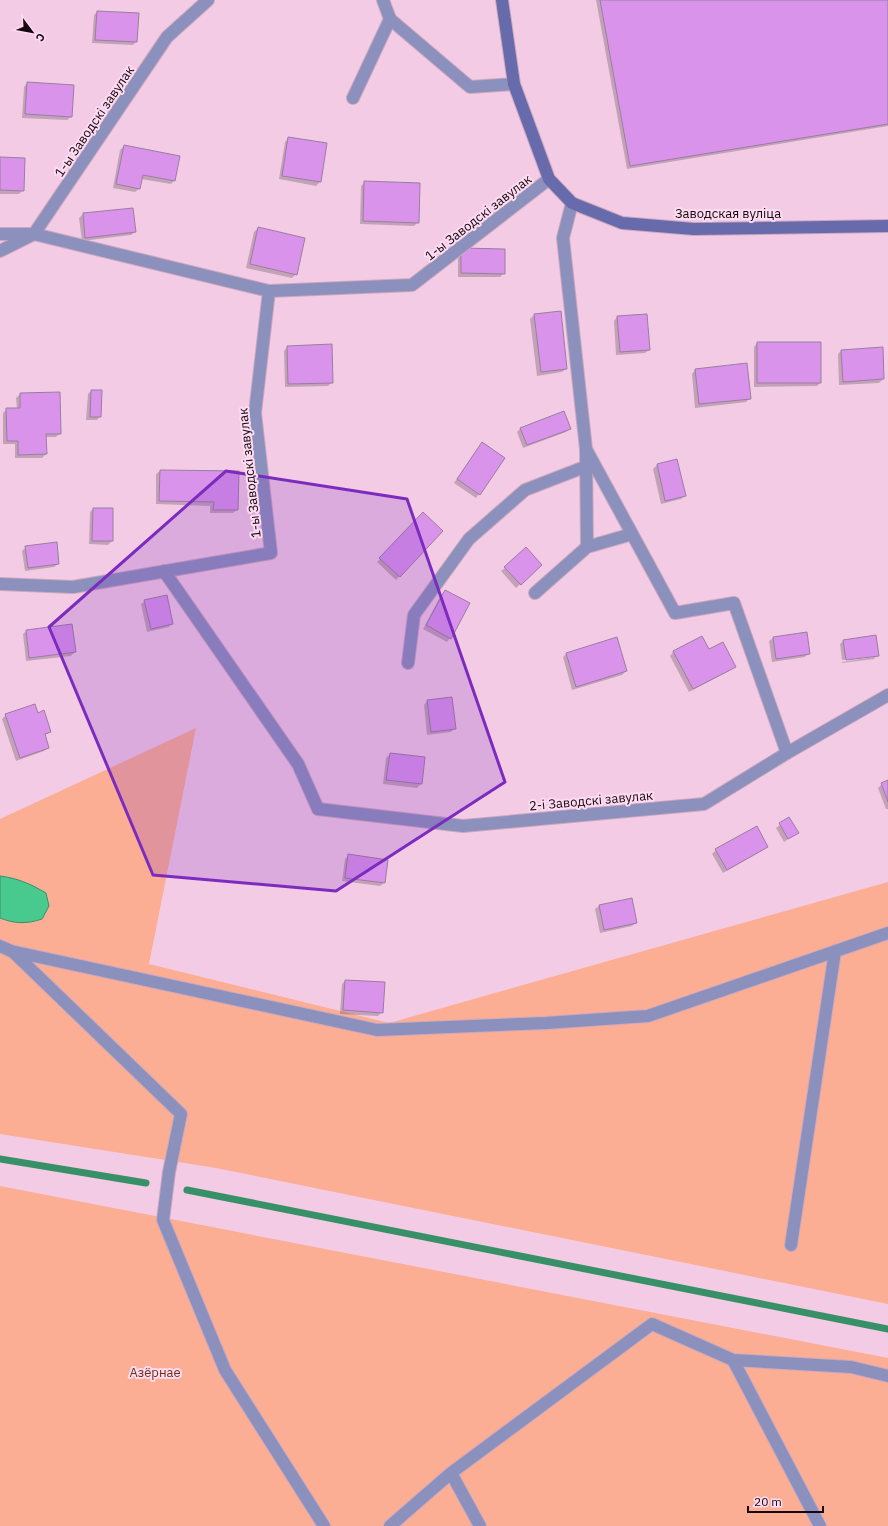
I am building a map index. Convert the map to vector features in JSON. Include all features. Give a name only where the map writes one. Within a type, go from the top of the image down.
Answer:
[{"type":"street","name":"1-ы Заводскі завулак","points":[[0,251],[34,234],[167,37],[208,0]]},
{"type":"street","points":[[383,0],[390,19],[470,87],[514,84]]},
{"type":"street","name":"Заводская вуліца","points":[[502,0],[514,84],[549,179],[572,203],[622,223],[687,228],[888,226]]},
{"type":"street","points":[[352,98],[390,19]]},
{"type":"street","name":"1-ы Заводскі завулак","points":[[0,584],[73,587],[271,553],[255,413],[269,291],[412,285],[549,179]]},
{"type":"street","points":[[572,203],[563,238],[586,449],[587,547]]},
{"type":"street","points":[[0,234],[34,234],[269,291]]},
{"type":"street","points":[[586,449],[675,613],[734,603],[787,753]]},
{"type":"street","points":[[408,663],[414,615],[469,539],[524,490],[587,466]]},
{"type":"street","points":[[535,593],[587,547],[632,534]]},
{"type":"street","name":"2-і Заводскі завулак","points":[[164,572],[298,764],[318,809],[463,826],[704,804],[787,753],[888,695]]},
{"type":"street","points":[[6,948],[377,1030],[546,1023],[648,1016],[888,933]]},
{"type":"street","points":[[6,948],[181,1114],[168,1172],[163,1220],[225,1370],[324,1526]]},
{"type":"street","points":[[791,1245],[835,951]]},
{"type":"street","points":[[390,1526],[451,1472],[652,1324],[734,1360],[851,1367],[888,1376]]},
{"type":"street","points":[[734,1360],[820,1526]]},
{"type":"street","points":[[451,1472],[480,1526]]},
{"type":"highlighted area","points":[[226,471],[407,499],[505,782],[336,891],[153,875],[49,627]]},
{"type":"green space","points":[[196,728],[149,964],[389,1023],[888,882],[888,1304],[216,1168],[0,1134],[0,819]]},
{"type":"green space","name":"Азёрнае","points":[[0,1186],[888,1358],[888,1526],[0,1526]]},
{"type":"shaded area","points":[[0,876],[24,882],[46,893],[49,906],[42,919],[21,923],[0,918]]},
{"type":"building","points":[[600,0],[888,0],[888,124],[630,166]]},
{"type":"building","points":[[97,11],[139,13],[137,42],[95,40]]},
{"type":"building","points":[[27,82],[74,85],[72,117],[25,114]]},
{"type":"building","points":[[288,137],[327,143],[321,182],[282,176]]},
{"type":"building","points":[[124,145],[180,156],[175,181],[143,175],[140,189],[116,184]]},
{"type":"building","points":[[0,157],[25,158],[24,191],[0,190]]},
{"type":"building","points":[[364,181],[420,183],[419,223],[363,221]]},
{"type":"building","points":[[133,208],[136,232],[85,238],[83,213]]},
{"type":"building","points":[[258,227],[305,238],[297,275],[250,264]]},
{"type":"building","points":[[461,248],[505,249],[505,274],[461,273]]},
{"type":"building","points":[[561,311],[567,369],[541,372],[534,314]]},
{"type":"building","points":[[647,314],[650,350],[620,352],[617,316]]},
{"type":"building","points":[[757,342],[821,342],[821,383],[757,383]]},
{"type":"building","points":[[332,344],[333,383],[288,384],[287,346]]},
{"type":"building","points":[[883,347],[884,379],[843,382],[841,350]]},
{"type":"building","points":[[747,363],[751,399],[699,404],[695,369]]},
{"type":"building","points":[[91,390],[102,390],[101,417],[90,417]]},
{"type":"building","points":[[60,392],[61,434],[46,434],[47,454],[18,455],[18,441],[7,441],[6,408],[20,408],[20,393]]},
{"type":"building","points":[[564,411],[571,429],[527,445],[520,428]]},
{"type":"building","points":[[482,442],[505,458],[480,495],[457,479]]},
{"type":"building","points":[[677,459],[686,496],[665,501],[657,464]]},
{"type":"building","points":[[160,470],[239,471],[238,510],[213,510],[214,502],[159,501]]},
{"type":"building","points":[[93,508],[113,508],[113,541],[92,541]]},
{"type":"building","points":[[423,512],[443,531],[400,577],[379,558]]},
{"type":"building","points":[[57,542],[59,564],[28,568],[25,546]]},
{"type":"building","points":[[526,547],[542,565],[521,585],[504,567]]},
{"type":"building","points":[[445,590],[470,603],[451,639],[426,625]]},
{"type":"building","points":[[167,595],[173,624],[151,629],[144,600]]},
{"type":"building","points":[[72,624],[76,652],[29,658],[26,630]]},
{"type":"building","points":[[807,632],[810,654],[776,659],[773,637]]},
{"type":"building","points":[[876,635],[879,656],[846,660],[843,640]]},
{"type":"building","points":[[702,636],[709,649],[723,642],[736,667],[693,689],[673,651]]},
{"type":"building","points":[[617,637],[627,671],[576,687],[566,653]]},
{"type":"building","points":[[452,697],[456,729],[431,732],[427,700]]},
{"type":"building","points":[[35,704],[38,713],[44,710],[51,732],[45,734],[49,748],[20,758],[5,714]]},
{"type":"building","points":[[390,753],[425,757],[422,784],[386,780]]},
{"type":"building","points":[[888,780],[888,802],[881,783]]},
{"type":"building","points":[[789,817],[799,833],[788,839],[779,823]]},
{"type":"building","points":[[757,826],[768,847],[727,870],[715,849]]},
{"type":"building","points":[[348,854],[388,860],[385,883],[345,878]]},
{"type":"building","points":[[632,898],[637,923],[604,930],[599,905]]},
{"type":"building","points":[[345,980],[385,982],[383,1013],[343,1010]]},
{"type":"waterway","points":[[0,1159],[146,1183]]},
{"type":"waterway","points":[[187,1190],[888,1329]]}]
